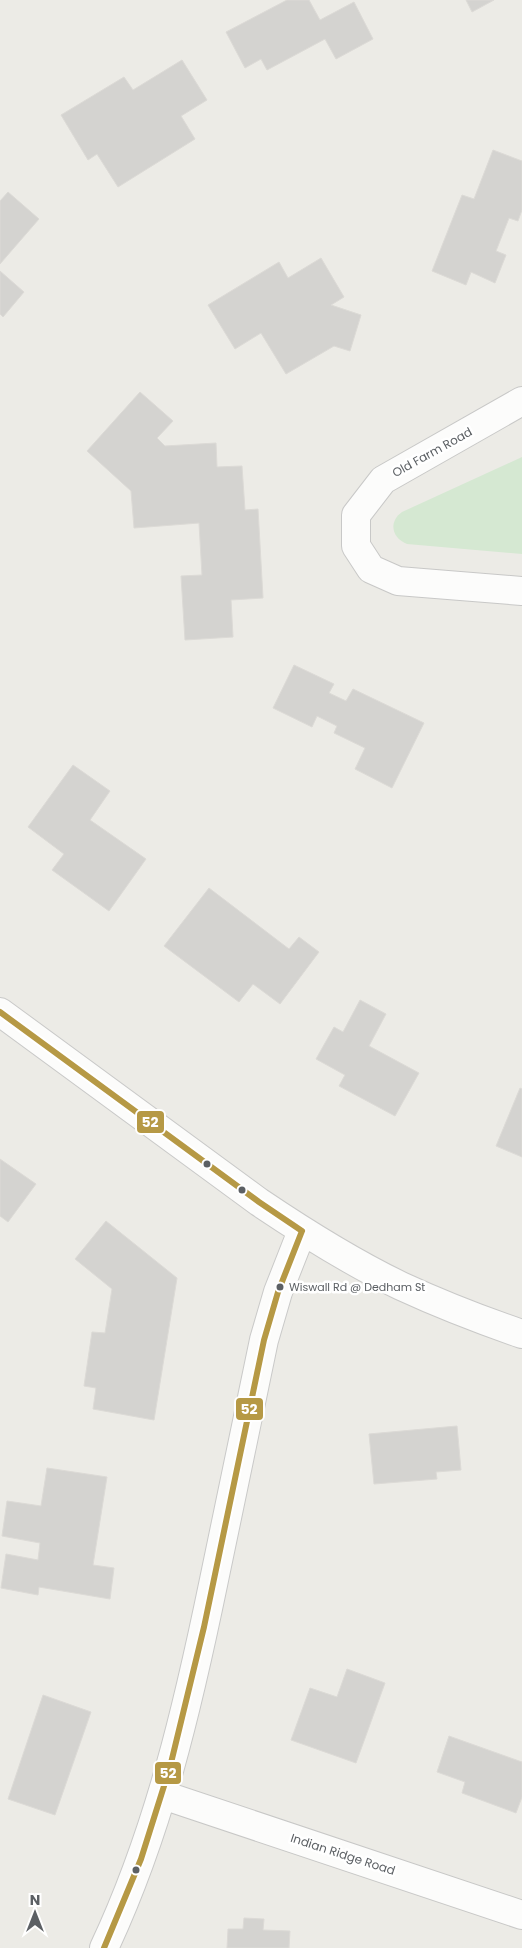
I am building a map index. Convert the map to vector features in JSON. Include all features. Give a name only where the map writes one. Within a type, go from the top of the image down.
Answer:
[{"type":"street","name":"Old Farm Road","points":[[522,401],[384,480],[356,515],[356,546],[371,568],[398,581],[522,591]]},
{"type":"street","points":[[0,1012],[259,1202],[302,1231],[366,1268],[402,1286],[522,1334]]},
{"type":"street","points":[[104,1948],[132,1885],[163,1795],[194,1675],[264,1340],[278,1292],[302,1231]]},
{"type":"street","name":"Indian Ridge Road","points":[[163,1795],[522,1915]]},
{"type":"green space","points":[[522,457],[522,554],[407,544],[395,534],[393,525],[402,512]]},
{"type":"building","points":[[287,0],[309,0],[320,20],[354,2],[373,39],[336,59],[325,39],[267,70],[261,59],[245,68],[226,32]]},
{"type":"building","points":[[466,0],[494,0],[472,12]]},
{"type":"building","points":[[182,60],[207,100],[181,116],[195,139],[118,187],[97,154],[88,160],[61,115],[124,77],[133,90]]},
{"type":"building","points":[[493,150],[522,161],[522,210],[518,221],[509,218],[496,251],[506,255],[495,283],[471,272],[466,285],[432,271],[462,195],[474,199]]},
{"type":"building","points":[[8,192],[39,219],[0,264],[0,201]]},
{"type":"building","points":[[321,258],[344,297],[331,305],[361,315],[350,351],[334,346],[286,374],[261,333],[235,349],[208,305],[279,262],[288,278]]},
{"type":"building","points":[[0,271],[24,292],[3,317],[0,314]]},
{"type":"building","points":[[140,392],[173,421],[157,438],[165,446],[216,443],[217,467],[242,466],[245,510],[258,509],[263,598],[231,600],[233,637],[185,640],[181,576],[202,575],[199,523],[134,528],[131,491],[87,451]]},
{"type":"building","points":[[294,665],[334,684],[329,693],[346,701],[353,689],[424,723],[392,788],[355,769],[365,748],[334,733],[337,726],[317,716],[312,727],[273,708]]},
{"type":"building","points":[[73,765],[110,791],[90,820],[146,859],[109,911],[52,870],[64,854],[28,827]]},
{"type":"building","points":[[209,888],[289,949],[299,937],[319,952],[280,1004],[253,984],[239,1002],[164,946]]},
{"type":"building","points":[[360,1000],[386,1014],[369,1046],[419,1073],[395,1116],[339,1086],[345,1075],[316,1059],[334,1027],[343,1032]]},
{"type":"building","points":[[520,1088],[522,1089],[522,1157],[496,1146]]},
{"type":"building","points":[[0,1159],[36,1184],[8,1222],[0,1216]]},
{"type":"building","points":[[106,1221],[177,1278],[154,1420],[93,1409],[96,1388],[84,1386],[92,1332],[105,1333],[112,1289],[75,1259]]},
{"type":"building","points":[[457,1426],[461,1470],[436,1472],[437,1479],[374,1484],[369,1434]]},
{"type":"building","points":[[47,1468],[107,1477],[93,1565],[114,1568],[110,1599],[39,1587],[38,1595],[1,1588],[6,1554],[38,1560],[40,1543],[2,1536],[7,1501],[41,1506]]},
{"type":"building","points":[[347,1669],[385,1683],[356,1763],[291,1740],[310,1688],[337,1697]]},
{"type":"building","points":[[43,1695],[91,1712],[55,1815],[8,1799]]},
{"type":"building","points":[[449,1736],[522,1762],[522,1797],[516,1813],[462,1793],[465,1782],[437,1772]]},
{"type":"building","points":[[244,1918],[264,1919],[263,1930],[290,1931],[289,1948],[227,1948],[228,1929],[243,1929]]},
{"type":"transit line","name":"52","points":[[0,1012],[259,1202],[302,1231]]},
{"type":"transit line","name":"52","points":[[104,1948],[141,1859],[170,1767],[204,1627],[264,1340],[278,1292],[302,1231]]},
{"type":"place","name":"Wiswall Rd @ Dedham St","points":[[280,1287]]}]
